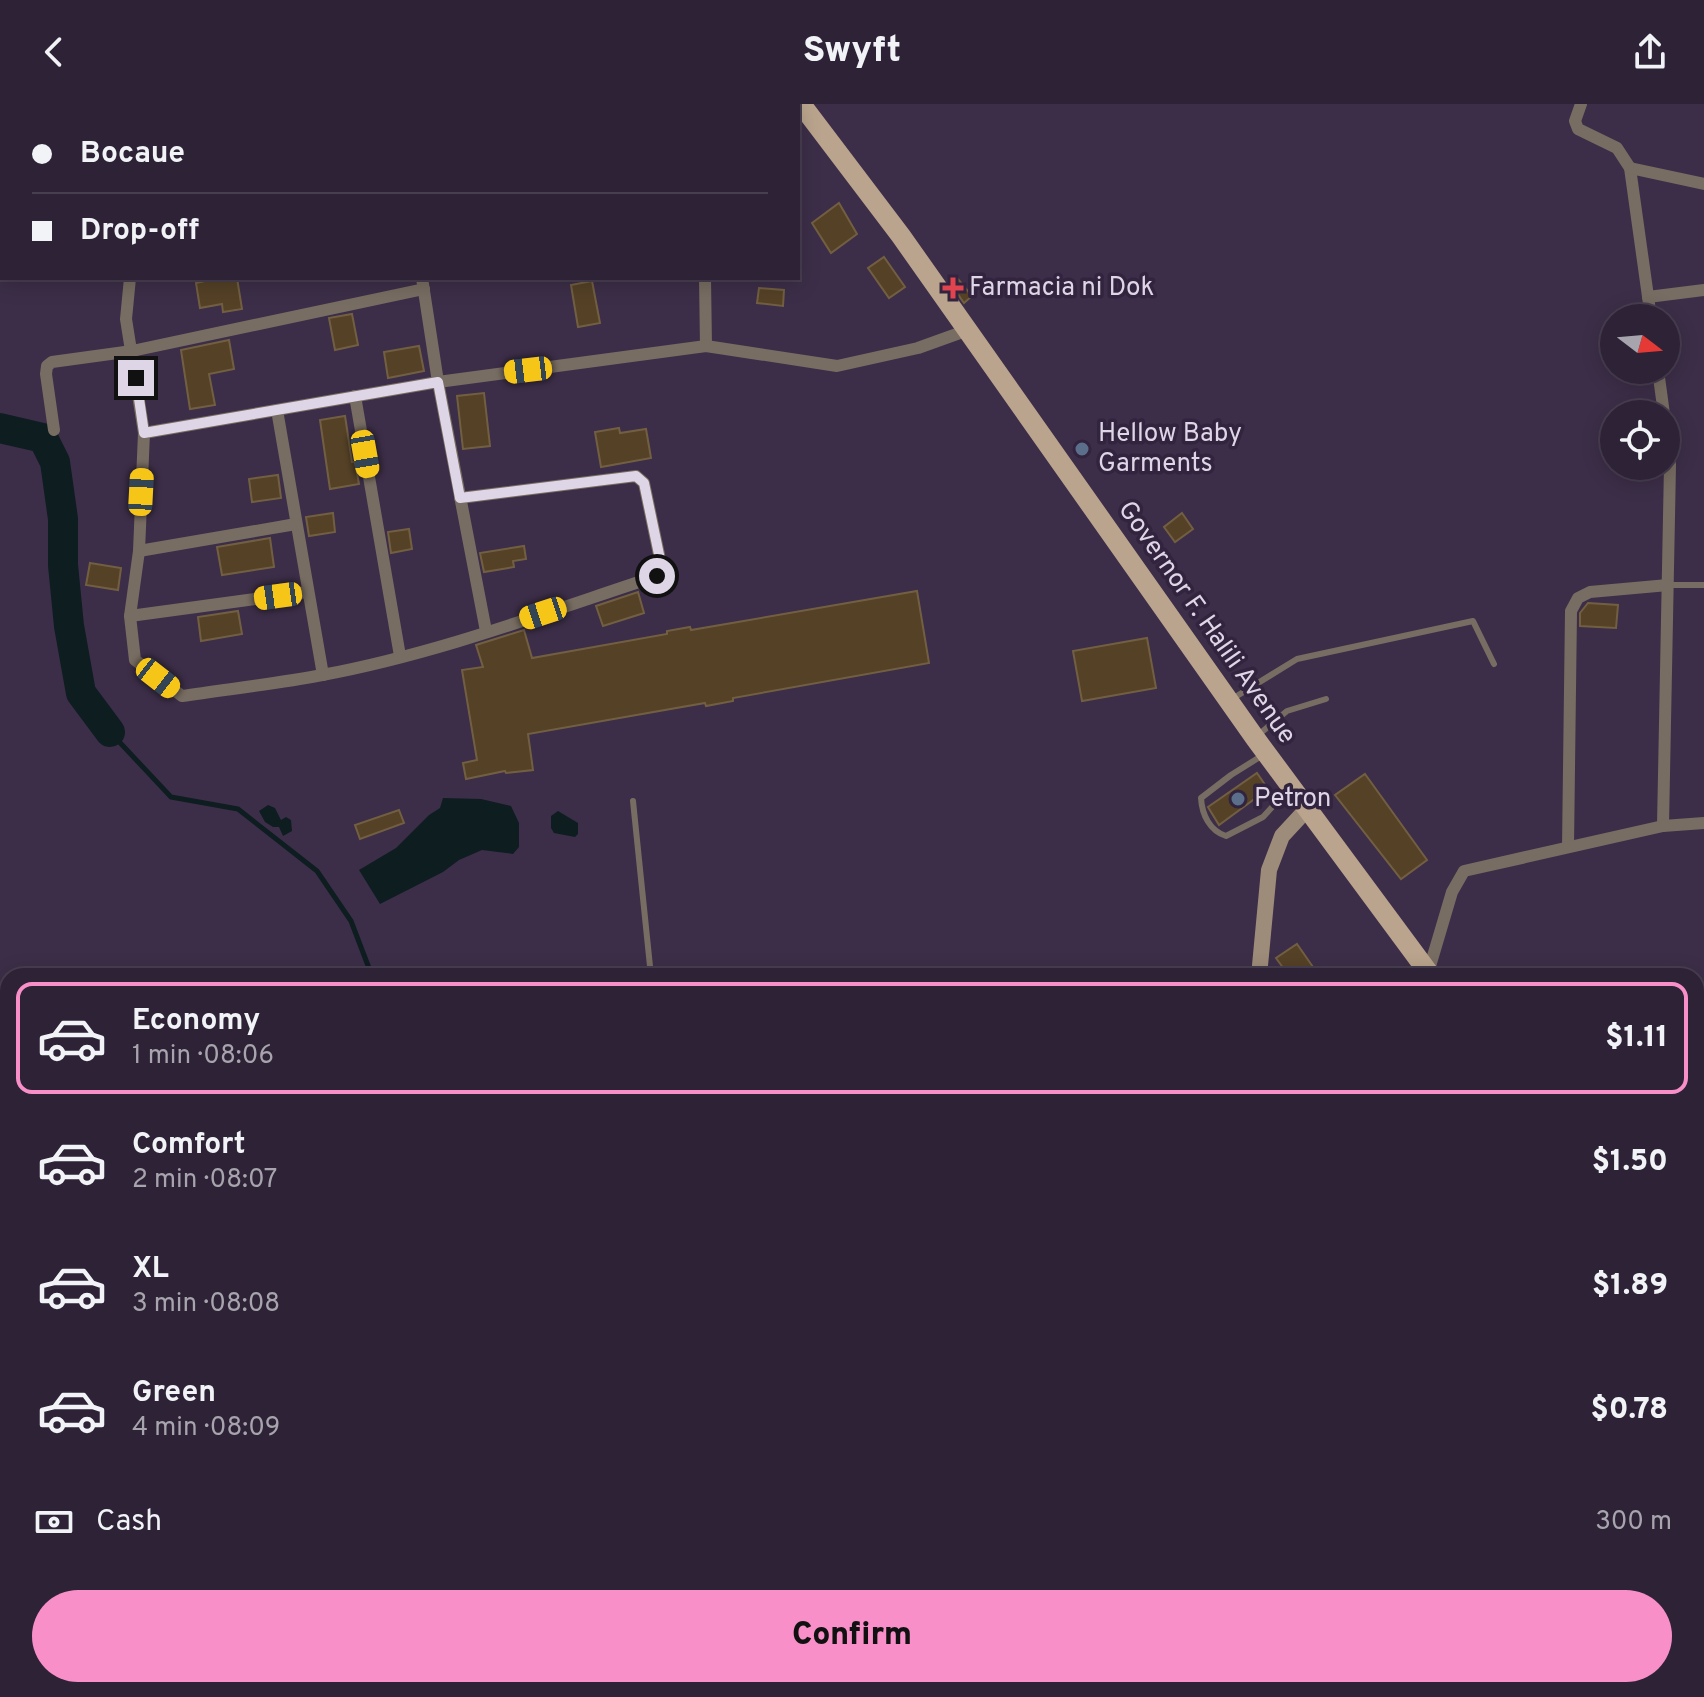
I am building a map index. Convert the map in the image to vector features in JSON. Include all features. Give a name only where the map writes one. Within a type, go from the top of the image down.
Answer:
[{"type":"main road","name":"Governor F. Halili Avenue","points":[[801,104],[968,330],[1291,787],[1426,968]]},
{"type":"street","points":[[1581,104],[1575,121],[1578,129],[1617,148],[1630,168],[1649,304]]},
{"type":"street","points":[[1630,168],[1704,184]]},
{"type":"street","points":[[130,280],[126,319],[144,433],[139,551],[130,616],[135,660],[182,696],[323,675],[400,656],[657,576],[661,564],[644,483],[636,476],[460,498]]},
{"type":"street","points":[[705,280],[706,346]]},
{"type":"street","points":[[54,430],[47,366],[52,362],[132,351],[423,283],[438,382],[486,631]]},
{"type":"street","points":[[1648,297],[1704,290]]},
{"type":"street","points":[[144,433],[438,382],[706,346],[837,366],[918,348],[968,330]]},
{"type":"street","points":[[355,396],[400,656]]},
{"type":"street","points":[[277,410],[323,675]]},
{"type":"street","points":[[1663,826],[1670,480]]},
{"type":"street","points":[[139,551],[296,524]]},
{"type":"street","points":[[1568,847],[1571,611],[1578,598],[1590,592],[1668,585]]},
{"type":"street","points":[[130,616],[307,592]]},
{"type":"street","points":[[1260,968],[1269,870],[1276,846],[1307,809]]},
{"type":"street","points":[[1432,968],[1452,892],[1464,871],[1663,826],[1704,823]]},
{"type":"lane","points":[[1668,585],[1704,585]]},
{"type":"lane","points":[[1229,700],[1297,659],[1473,621],[1494,664]]},
{"type":"lane","points":[[1291,787],[1263,817],[1226,836],[1216,833],[1202,812],[1201,798],[1231,775],[1261,745],[1287,711],[1326,699]]},
{"type":"lane","points":[[633,801],[650,968]]},
{"type":"shaded area","points":[[443,798],[481,799],[511,806],[519,823],[519,847],[513,854],[482,850],[380,904],[359,870],[396,848],[440,808]]},
{"type":"shaded area","points":[[268,805],[275,808],[281,820],[286,817],[291,820],[292,831],[283,836],[279,827],[265,822],[259,811]]},
{"type":"shaded area","points":[[558,811],[578,823],[575,837],[554,833],[551,816]]},
{"type":"building","points":[[839,203],[857,234],[831,253],[812,223]]},
{"type":"building","points":[[884,257],[905,287],[889,298],[868,268]]},
{"type":"building","points":[[957,278],[972,296],[964,303],[950,283]]},
{"type":"building","points":[[237,280],[242,309],[223,312],[222,304],[200,308],[196,283]]},
{"type":"building","points":[[592,281],[600,323],[578,327],[571,285]]},
{"type":"building","points":[[759,288],[784,290],[783,306],[757,303]]},
{"type":"building","points":[[352,314],[358,345],[335,350],[329,318]]},
{"type":"building","points":[[229,340],[234,369],[209,374],[215,405],[190,409],[181,350]]},
{"type":"building","points":[[419,346],[424,371],[388,378],[384,352]]},
{"type":"building","points":[[484,393],[490,446],[463,449],[457,396]]},
{"type":"building","points":[[345,416],[352,462],[355,462],[359,484],[330,489],[320,420]]},
{"type":"building","points":[[619,428],[620,433],[646,429],[651,458],[601,467],[595,432]]},
{"type":"building","points":[[278,475],[281,498],[252,502],[249,479]]},
{"type":"building","points":[[333,513],[335,532],[309,536],[306,517]]},
{"type":"building","points":[[1182,513],[1193,529],[1175,542],[1164,527]]},
{"type":"building","points":[[409,529],[412,549],[391,553],[388,532]]},
{"type":"building","points":[[270,538],[274,567],[222,575],[217,547]]},
{"type":"building","points":[[524,546],[526,559],[513,561],[514,567],[484,572],[480,553]]},
{"type":"building","points":[[90,563],[121,568],[118,590],[86,585]]},
{"type":"building","points":[[917,591],[929,663],[733,698],[733,701],[706,706],[705,703],[528,734],[533,770],[505,771],[466,779],[463,763],[477,760],[462,670],[483,667],[476,645],[524,630],[532,658],[667,634],[667,631],[690,627],[691,630]]},
{"type":"building","points":[[638,592],[644,613],[603,626],[596,606]]},
{"type":"building","points":[[1588,603],[1618,605],[1616,628],[1580,626],[1580,613]]},
{"type":"building","points":[[238,611],[242,634],[201,641],[198,617]]},
{"type":"building","points":[[1147,638],[1156,688],[1082,701],[1073,651]]},
{"type":"building","name":"Petron","points":[[1257,773],[1268,789],[1219,825],[1208,807]]},
{"type":"building","points":[[1365,774],[1427,860],[1401,879],[1335,795]]},
{"type":"building","points":[[399,810],[404,823],[360,839],[355,825]]},
{"type":"building","points":[[1297,944],[1313,967],[1283,968],[1276,958]]},
{"type":"waterway","points":[[0,428],[43,438],[55,462],[63,519],[63,565],[69,626],[81,693],[110,732]]},
{"type":"waterway","points":[[110,732],[171,797],[238,809],[317,871],[351,921],[369,968]]},
{"type":"place","name":"Farmacia ni Dok","points":[[953,288]]},
{"type":"place","name":"Hellow Baby Garments","points":[[1082,449]]},
{"type":"place","name":"Petron","points":[[1238,799]]},
{"type":"route","points":[[136,378],[144,433],[438,382],[460,498],[636,476],[644,483],[661,564],[657,576]]}]
